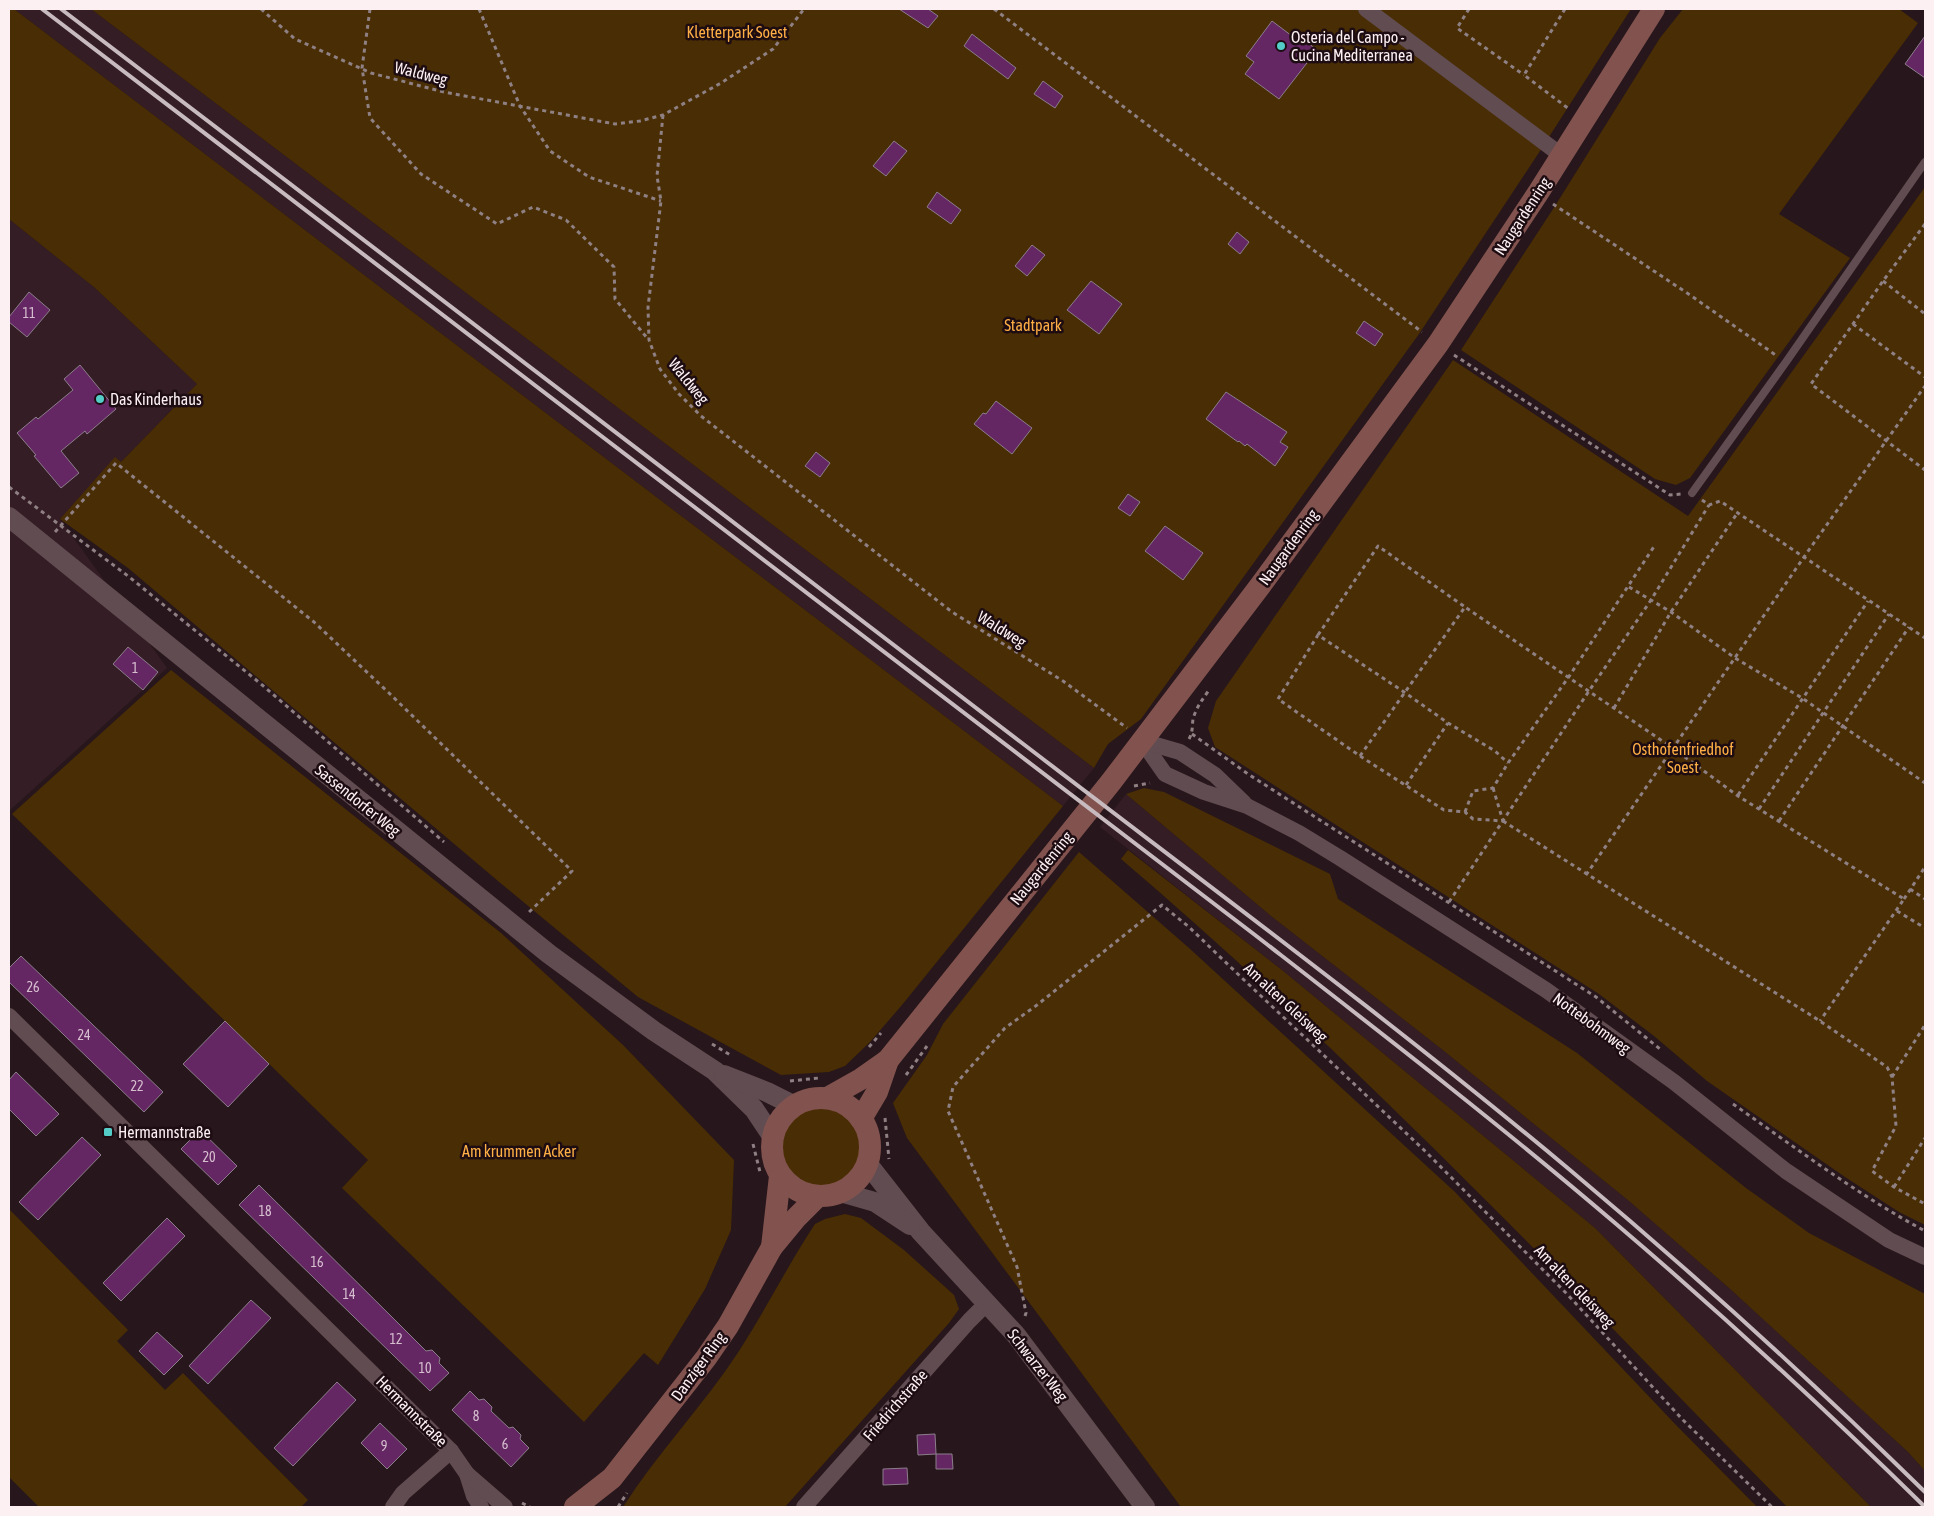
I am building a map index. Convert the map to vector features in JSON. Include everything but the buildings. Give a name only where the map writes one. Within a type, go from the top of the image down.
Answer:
[{"type":"main road","name":"Naugardenring","points":[[829,1097],[861,1079],[888,1060],[1111,782],[1136,735],[1260,586],[1438,344],[1538,193],[1654,9]]},
{"type":"main road","name":"Naugardenring","points":[[862,1119],[876,1092],[888,1060]]},
{"type":"main road","points":[[829,1097],[847,1104],[862,1119],[868,1133],[870,1148],[867,1163],[857,1180],[840,1192],[818,1196],[797,1190],[780,1176],[772,1157],[772,1136],[780,1117],[793,1105],[810,1098],[829,1097]]},
{"type":"main road","name":"Danziger Ring","points":[[772,1247],[780,1176]]},
{"type":"main road","name":"Danziger Ring","points":[[575,1507],[612,1478],[706,1358],[728,1326],[772,1247],[796,1218],[818,1196]]},
{"type":"main road","name":"Danziger Ring","points":[[600,1507],[612,1478]]},
{"type":"street","points":[[1366,9],[1562,155]]},
{"type":"street","name":"Sassendorfer Weg","points":[[9,516],[521,920],[549,954],[616,1004],[715,1071],[754,1109],[772,1136]]},
{"type":"street","name":"Nottebohmweg","points":[[1136,735],[1165,774],[1204,792],[1247,806],[1299,833],[1340,858],[1554,996],[1674,1082],[1786,1171],[1890,1240],[1925,1257]]},
{"type":"street","name":"Nottebohmweg","points":[[1136,735],[1180,752],[1215,775],[1247,806]]},
{"type":"street","name":"Hermannstraße","points":[[9,1016],[408,1406],[451,1451],[467,1474],[505,1507]]},
{"type":"street","name":"Sassendorfer Weg","points":[[715,1071],[767,1092],[793,1105]]},
{"type":"street","name":"Schwarzer Weg","points":[[867,1163],[921,1232],[1016,1335],[1145,1507]]},
{"type":"street","name":"Schwarzer Weg","points":[[840,1192],[875,1202],[921,1232]]},
{"type":"street","name":"Friedrichstraße","points":[[804,1507],[969,1321],[987,1304]]},
{"type":"street","points":[[393,1507],[403,1493],[451,1451]]},
{"type":"street","name":"Hermannstraße","points":[[467,1474],[474,1496],[481,1507]]},
{"type":"lane","points":[[1692,493],[1925,162]]},
{"type":"path","name":"Waldweg","points":[[262,9],[296,39],[371,73],[444,92],[615,124],[640,121],[663,115],[721,84],[773,49],[804,9]]},
{"type":"path","points":[[370,9],[362,68],[370,118],[421,174],[497,224],[533,207],[566,220],[614,267],[615,299],[649,340]]},
{"type":"path","points":[[479,9],[520,106],[550,151],[590,177],[661,201]]},
{"type":"path","points":[[994,9],[1438,344],[1670,495],[1692,493],[1709,505]]},
{"type":"path","points":[[1469,9],[1458,28],[1584,118]]},
{"type":"path","points":[[1524,75],[1565,9]]},
{"type":"path","name":"Waldweg","points":[[663,115],[657,176],[661,201],[648,307],[649,340],[660,369],[679,394],[701,416],[952,612],[1062,681],[1136,735]]},
{"type":"path","points":[[1538,193],[1786,362]]},
{"type":"path","points":[[1925,224],[1811,384],[1925,470]]},
{"type":"path","points":[[1883,281],[1925,314]]},
{"type":"path","points":[[1853,324],[1925,377]]},
{"type":"path","points":[[1586,875],[1804,557],[1925,386]]},
{"type":"path","points":[[43,544],[116,463],[314,622],[572,871],[521,920]]},
{"type":"path","points":[[9,487],[128,576],[261,684],[445,843]]},
{"type":"path","points":[[1436,920],[1652,600],[1709,505],[1720,501],[1738,512],[1925,638]]},
{"type":"path","points":[[1614,708],[1671,612],[1738,512]]},
{"type":"path","points":[[1503,821],[1493,788],[1655,545]]},
{"type":"path","points":[[1904,899],[1738,796],[1674,749],[1378,546],[1318,635],[1278,699],[1360,756],[1444,810],[1464,812],[1473,819],[1503,821],[1820,1021],[1887,1067],[1892,1077],[1896,1126],[1872,1171],[1894,1187],[1925,1204]]},
{"type":"path","points":[[1629,586],[1671,612],[1735,658],[1802,698],[1925,783]]},
{"type":"path","points":[[1738,796],[1868,601]]},
{"type":"path","points":[[1360,756],[1465,607]]},
{"type":"path","points":[[1759,809],[1889,614]]},
{"type":"path","points":[[1779,821],[1909,627]]},
{"type":"path","points":[[1318,635],[1448,723],[1495,751],[1508,763]]},
{"type":"path","points":[[1406,785],[1448,723]]},
{"type":"path","points":[[1192,734],[1248,774],[1596,997],[1666,1053]]},
{"type":"path","points":[[1464,812],[1473,791],[1493,788]]},
{"type":"path","points":[[1820,1021],[1897,911],[1925,867]]},
{"type":"path","points":[[1910,889],[1925,899]]},
{"type":"path","name":"Am alten Gleisweg","points":[[1016,1335],[1026,1313],[1017,1267],[948,1111],[953,1087],[1005,1028],[1038,1005],[1162,905],[1189,926],[1243,980],[1424,1150],[1567,1294],[1683,1420],[1772,1507]]},
{"type":"path","points":[[520,907],[521,920]]},
{"type":"path","points":[[1897,911],[1925,928]]},
{"type":"path","points":[[521,920],[534,920]]},
{"type":"path","points":[[1892,1077],[1925,1025]]},
{"type":"path","points":[[866,1050],[884,1030]]},
{"type":"path","points":[[903,1078],[926,1049],[928,1041]]},
{"type":"path","points":[[1728,1101],[1848,1183],[1925,1231]]},
{"type":"path","points":[[1894,1187],[1925,1138]]},
{"type":"shaded area","points":[[14,9],[91,9],[1094,768],[1063,806]]},
{"type":"shaded area","points":[[9,219],[95,288],[197,384],[121,462],[115,458],[60,519],[167,668],[9,811]]},
{"type":"shaded area","points":[[1126,794],[1271,916],[1439,1047],[1629,1201],[1729,1288],[1908,1452],[1925,1471],[1925,1507],[1871,1507],[1595,1228],[1282,970],[1100,827]]},
{"type":"green space","points":[[9,9],[14,9],[1063,806],[902,1005],[870,1042],[845,1066],[829,1072],[781,1075],[638,997],[128,568],[60,519],[115,457],[121,462],[197,384],[95,288],[9,219]]},
{"type":"green space","name":"Stadtpark","points":[[91,9],[1631,9],[1419,334],[1141,719],[1108,744],[1094,768]]},
{"type":"green space","points":[[1683,9],[1899,9],[1918,23],[1779,214],[1850,258],[1690,478],[1676,485],[1655,479],[1461,350],[1555,206],[1660,38]]},
{"type":"green space","name":"Osthofenfriedhof Soest","points":[[1925,187],[1925,1225],[1899,1212],[1845,1177],[1707,1081],[1654,1036],[1599,994],[1215,747],[1208,728],[1216,701],[1453,360],[1688,516]]},
{"type":"green space","name":"Am krummen Acker","points":[[171,670],[501,933],[623,1045],[734,1160],[731,1230],[705,1289],[658,1365],[644,1353],[584,1422],[342,1188],[368,1160],[12,814]]},
{"type":"green space","points":[[1144,788],[1164,792],[1330,874],[1338,899],[1577,1053],[1746,1188],[1809,1233],[1925,1294],[1925,1471],[1908,1452],[1729,1288],[1629,1201],[1439,1047],[1271,916],[1126,794]]},
{"type":"green space","points":[[1128,850],[1282,970],[1595,1228],[1871,1507],[1787,1507],[1543,1258],[1378,1094],[1208,935],[1121,859]]},
{"type":"green space","points":[[1079,852],[1189,948],[1455,1192],[1676,1425],[1757,1507],[1181,1507],[907,1138],[893,1103],[927,1055],[943,1024]]},
{"type":"green space","points":[[813,1106],[829,1106],[843,1112],[855,1124],[861,1138],[861,1154],[855,1168],[843,1180],[829,1186],[813,1186],[799,1180],[787,1168],[781,1154],[781,1138],[787,1124],[799,1112]]},
{"type":"green space","points":[[9,1209],[128,1330],[117,1341],[165,1390],[183,1373],[308,1500],[301,1507],[39,1507],[9,1477]]},
{"type":"green space","points":[[845,1214],[861,1218],[904,1250],[954,1295],[959,1309],[949,1323],[785,1507],[623,1507],[739,1351],[815,1224],[825,1219]]},
{"type":"railway","points":[[42,9],[1255,935],[1436,1077],[1571,1186],[1695,1292],[1811,1398],[1925,1507]]},
{"type":"railway","points":[[61,9],[1230,901],[1436,1061],[1570,1170],[1661,1248],[1795,1368],[1925,1492]]},
{"type":"place","name":"Osteria del Campo - Cucina Mediterranea","points":[[1281,46]]},
{"type":"place","name":"Das Kinderhaus","points":[[100,399]]},
{"type":"place","name":"Hermannstraße","points":[[108,1132]]},
{"type":"park label","name":"Kletterpark Soest","points":[[737,32]]}]
